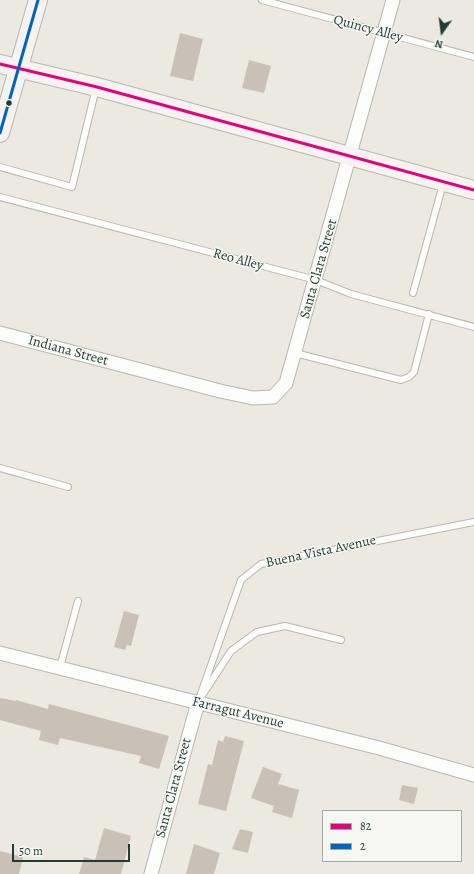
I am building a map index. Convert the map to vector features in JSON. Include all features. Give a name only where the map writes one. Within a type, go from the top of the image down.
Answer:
[{"type":"main road","points":[[0,133],[8,66],[38,0]]},
{"type":"main road","points":[[8,66],[96,87],[474,190]]},
{"type":"street","name":"Santa Clara Street","points":[[136,369],[253,398],[272,397],[286,383],[351,156],[393,0]]},
{"type":"street","name":"Indiana Street","points":[[0,333],[136,369]]},
{"type":"street","name":"Farragut Avenue","points":[[1,653],[379,748],[474,775]]},
{"type":"street","name":"Santa Clara Street","points":[[151,874],[198,702]]},
{"type":"lane","name":"Quincy Alley","points":[[262,0],[474,57]]},
{"type":"lane","points":[[0,167],[72,187],[96,87]]},
{"type":"lane","points":[[413,293],[444,182]]},
{"type":"lane","name":"Reo Alley","points":[[0,197],[316,280],[351,294],[429,314],[474,328]]},
{"type":"lane","points":[[295,353],[401,380],[409,377],[414,372],[429,314]]},
{"type":"lane","points":[[0,468],[68,487]]},
{"type":"lane","name":"Buena Vista Avenue","points":[[198,702],[241,580],[261,564],[474,522]]},
{"type":"lane","points":[[60,667],[78,601]]},
{"type":"lane","points":[[198,702],[231,651],[256,632],[285,626],[341,640]]},
{"type":"building","points":[[180,33],[203,39],[193,81],[170,76]]},
{"type":"building","points":[[249,60],[271,66],[264,93],[242,88]]},
{"type":"building","points":[[124,611],[139,615],[131,646],[127,645],[125,650],[114,647]]},
{"type":"building","points":[[0,698],[16,700],[48,709],[49,704],[169,736],[159,769],[139,763],[141,756],[60,738],[58,745],[39,740],[41,731],[0,720]]},
{"type":"building","points":[[225,736],[244,741],[226,811],[198,804],[208,764],[212,765],[218,740],[223,742]]},
{"type":"building","points":[[263,767],[282,774],[278,784],[299,790],[292,818],[272,812],[274,806],[251,798]]},
{"type":"building","points":[[402,785],[418,788],[414,804],[399,800]]},
{"type":"building","points":[[104,828],[131,836],[121,874],[79,874],[84,857],[95,860]]},
{"type":"building","points":[[240,829],[253,832],[248,853],[232,849]]},
{"type":"building","points":[[194,844],[220,853],[214,874],[186,874]]},
{"type":"building","points":[[0,851],[23,857],[19,874],[0,874]]},
{"type":"transit line","name":"2","points":[[0,133],[38,0]]},
{"type":"transit line","name":"82","points":[[0,64],[97,87],[474,190]]}]
